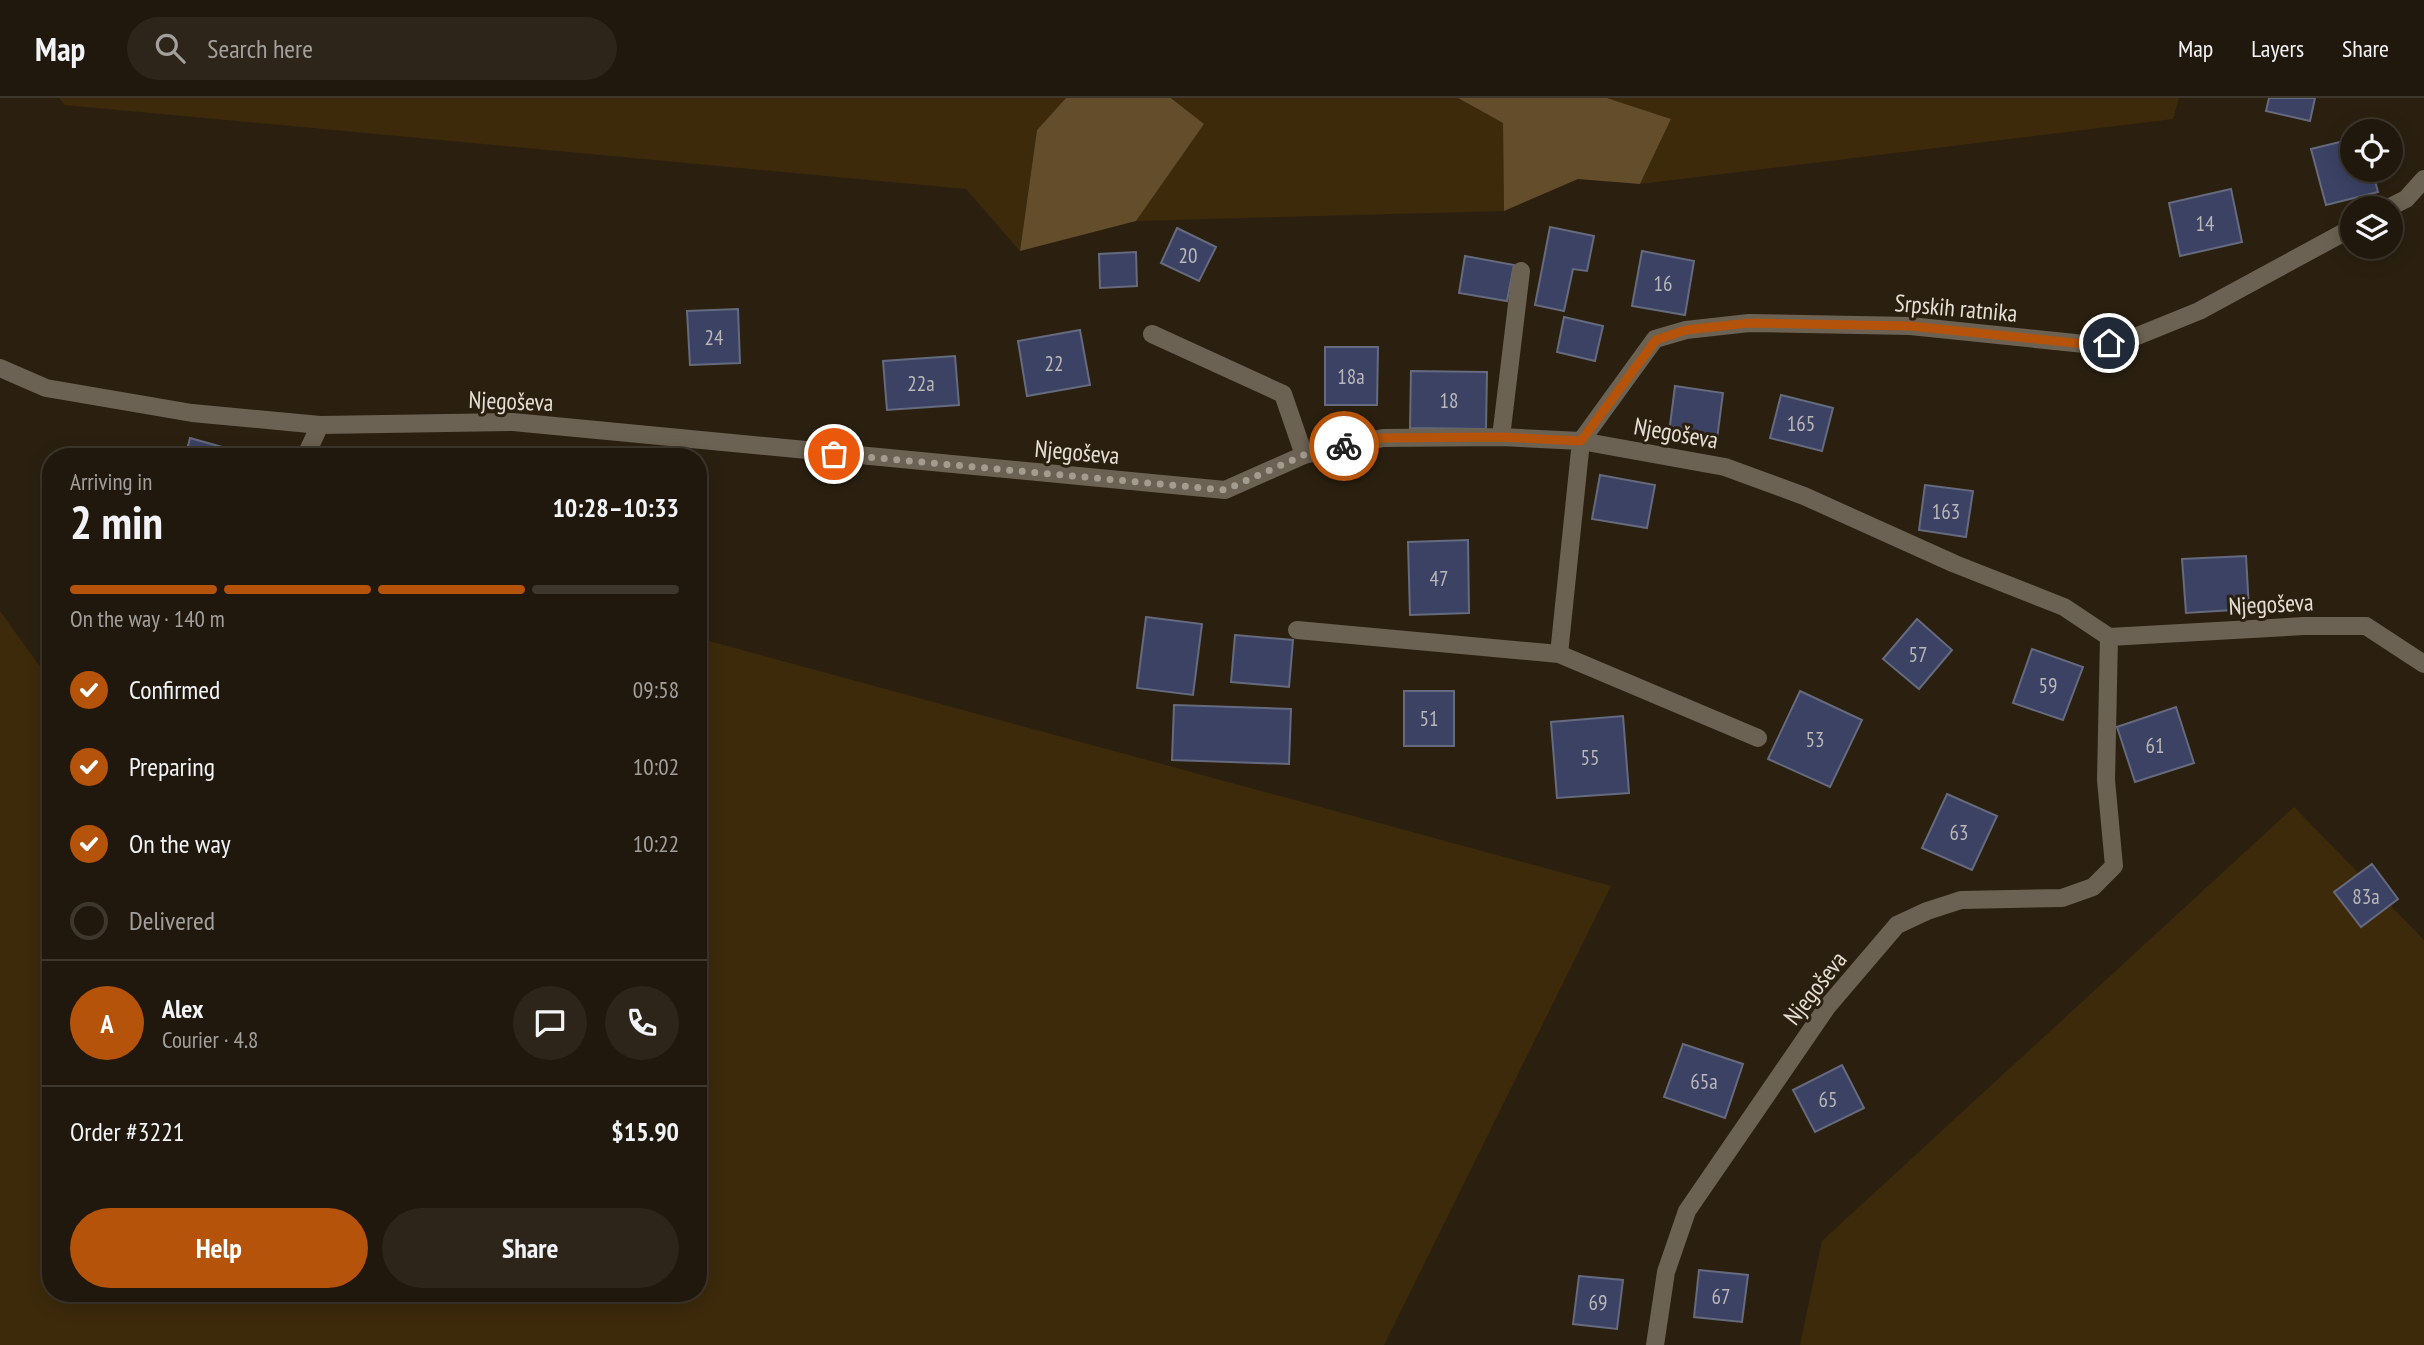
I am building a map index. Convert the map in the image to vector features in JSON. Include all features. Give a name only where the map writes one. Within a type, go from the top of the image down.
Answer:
[{"type":"street","points":[[2403,200],[2424,179]]},
{"type":"street","name":"Srpskih ratnika","points":[[1581,441],[1656,340],[1686,330],[1749,323],[1896,326],[2094,345],[2125,341],[2199,311],[2340,235]]},
{"type":"street","points":[[1501,437],[1521,271]]},
{"type":"street","points":[[1152,334],[1283,394],[1304,455]]},
{"type":"street","name":"Njegoševa","points":[[0,368],[46,388],[192,413],[320,425],[513,422],[1225,490],[1304,455],[1382,438],[1501,437],[1581,441],[1725,467],[1804,496],[1955,564],[2064,607],[2109,637],[2304,626],[2366,626],[2424,664]]},
{"type":"street","points":[[309,448],[320,425]]},
{"type":"street","points":[[1559,654],[1581,441]]},
{"type":"street","points":[[1297,629],[1559,654],[1758,738]]},
{"type":"street","name":"Njegoševa","points":[[1655,1345],[1666,1272],[1687,1211],[1827,1007],[1897,925],[1927,911],[1961,900],[2062,898],[2093,887],[2114,866],[2106,780],[2109,637]]},
{"type":"shaded area","points":[[59,98],[1066,98],[1037,130],[1020,251],[966,189],[65,105]]},
{"type":"shaded area","points":[[1066,98],[1171,98],[1204,124],[1136,221],[1020,251],[1037,130]]},
{"type":"shaded area","points":[[1172,98],[1458,98],[1503,123],[1504,211],[1136,221],[1203,124]]},
{"type":"shaded area","points":[[1458,98],[1607,98],[1671,119],[1640,184],[1578,179],[1504,211],[1503,123]]},
{"type":"shaded area","points":[[1607,98],[2179,98],[2173,119],[1640,184],[1671,119]]},
{"type":"shaded area","points":[[0,611],[42,669],[42,1302],[707,1302],[707,640],[1611,886],[1384,1345],[0,1345]]},
{"type":"shaded area","points":[[2294,807],[2424,940],[2424,1345],[1800,1345],[1822,1241]]},
{"type":"building","points":[[2269,98],[2315,98],[2310,121],[2266,111]]},
{"type":"building","points":[[2340,142],[2340,182],[2375,182],[2378,192],[2362,196],[2340,196],[2340,202],[2326,205],[2311,149]]},
{"type":"building","points":[[2231,189],[2242,242],[2180,256],[2169,203]]},
{"type":"building","points":[[1550,227],[1594,236],[1587,271],[1573,269],[1564,311],[1535,305]]},
{"type":"building","points":[[1177,228],[1216,247],[1199,281],[1161,263]]},
{"type":"building","points":[[1642,251],[1694,261],[1685,315],[1632,306]]},
{"type":"building","points":[[1136,252],[1137,286],[1100,288],[1099,254]]},
{"type":"building","points":[[1465,256],[1514,265],[1507,301],[1459,293]]},
{"type":"building","points":[[738,309],[740,363],[690,365],[687,311]]},
{"type":"building","points":[[1564,317],[1603,326],[1595,361],[1557,352]]},
{"type":"building","points":[[1080,330],[1090,385],[1027,396],[1018,341]]},
{"type":"building","points":[[1325,347],[1378,347],[1377,405],[1325,405]]},
{"type":"building","points":[[955,356],[959,405],[887,410],[883,361]]},
{"type":"building","points":[[1411,371],[1487,372],[1486,429],[1410,428]]},
{"type":"building","points":[[1675,386],[1723,393],[1717,439],[1669,433]]},
{"type":"building","points":[[1781,395],[1833,408],[1822,451],[1770,438]]},
{"type":"building","points":[[190,438],[226,448],[187,448]]},
{"type":"building","points":[[1600,475],[1655,485],[1647,528],[1592,519]]},
{"type":"building","points":[[1925,485],[1973,491],[1966,537],[1919,530]]},
{"type":"building","points":[[1468,540],[1469,613],[1410,615],[1408,542]]},
{"type":"building","points":[[2246,556],[2249,609],[2186,613],[2182,559]]},
{"type":"building","points":[[1146,617],[1202,624],[1193,695],[1137,688]]},
{"type":"building","points":[[1917,619],[1952,650],[1919,689],[1883,659]]},
{"type":"building","points":[[1235,635],[1293,640],[1289,687],[1231,682]]},
{"type":"building","points":[[2032,649],[2083,667],[2063,720],[2013,703]]},
{"type":"building","points":[[1404,691],[1454,691],[1454,746],[1404,746]]},
{"type":"building","points":[[1800,691],[1862,720],[1830,787],[1768,759]]},
{"type":"building","points":[[1174,705],[1291,709],[1289,764],[1172,760]]},
{"type":"building","points":[[2176,707],[2194,763],[2135,782],[2117,727]]},
{"type":"building","points":[[1623,716],[1629,793],[1557,798],[1551,722]]},
{"type":"building","points":[[1947,794],[1997,816],[1972,870],[1922,848]]},
{"type":"building","points":[[2372,864],[2398,899],[2361,927],[2334,892]]},
{"type":"building","points":[[1683,1044],[1743,1064],[1725,1118],[1664,1097]]},
{"type":"building","points":[[1842,1065],[1864,1108],[1815,1132],[1793,1090]]},
{"type":"building","points":[[1699,1270],[1748,1275],[1742,1322],[1694,1317]]},
{"type":"building","points":[[1579,1276],[1623,1280],[1617,1329],[1573,1324]]},
{"type":"way so far","points":[[834,454],[1225,490],[1304,455],[1344,446]]},
{"type":"route","points":[[1344,446],[1382,438],[1501,437],[1581,441],[1640,358],[1656,340],[1686,330],[1749,323],[1910,326],[2094,345],[2109,343]]}]
